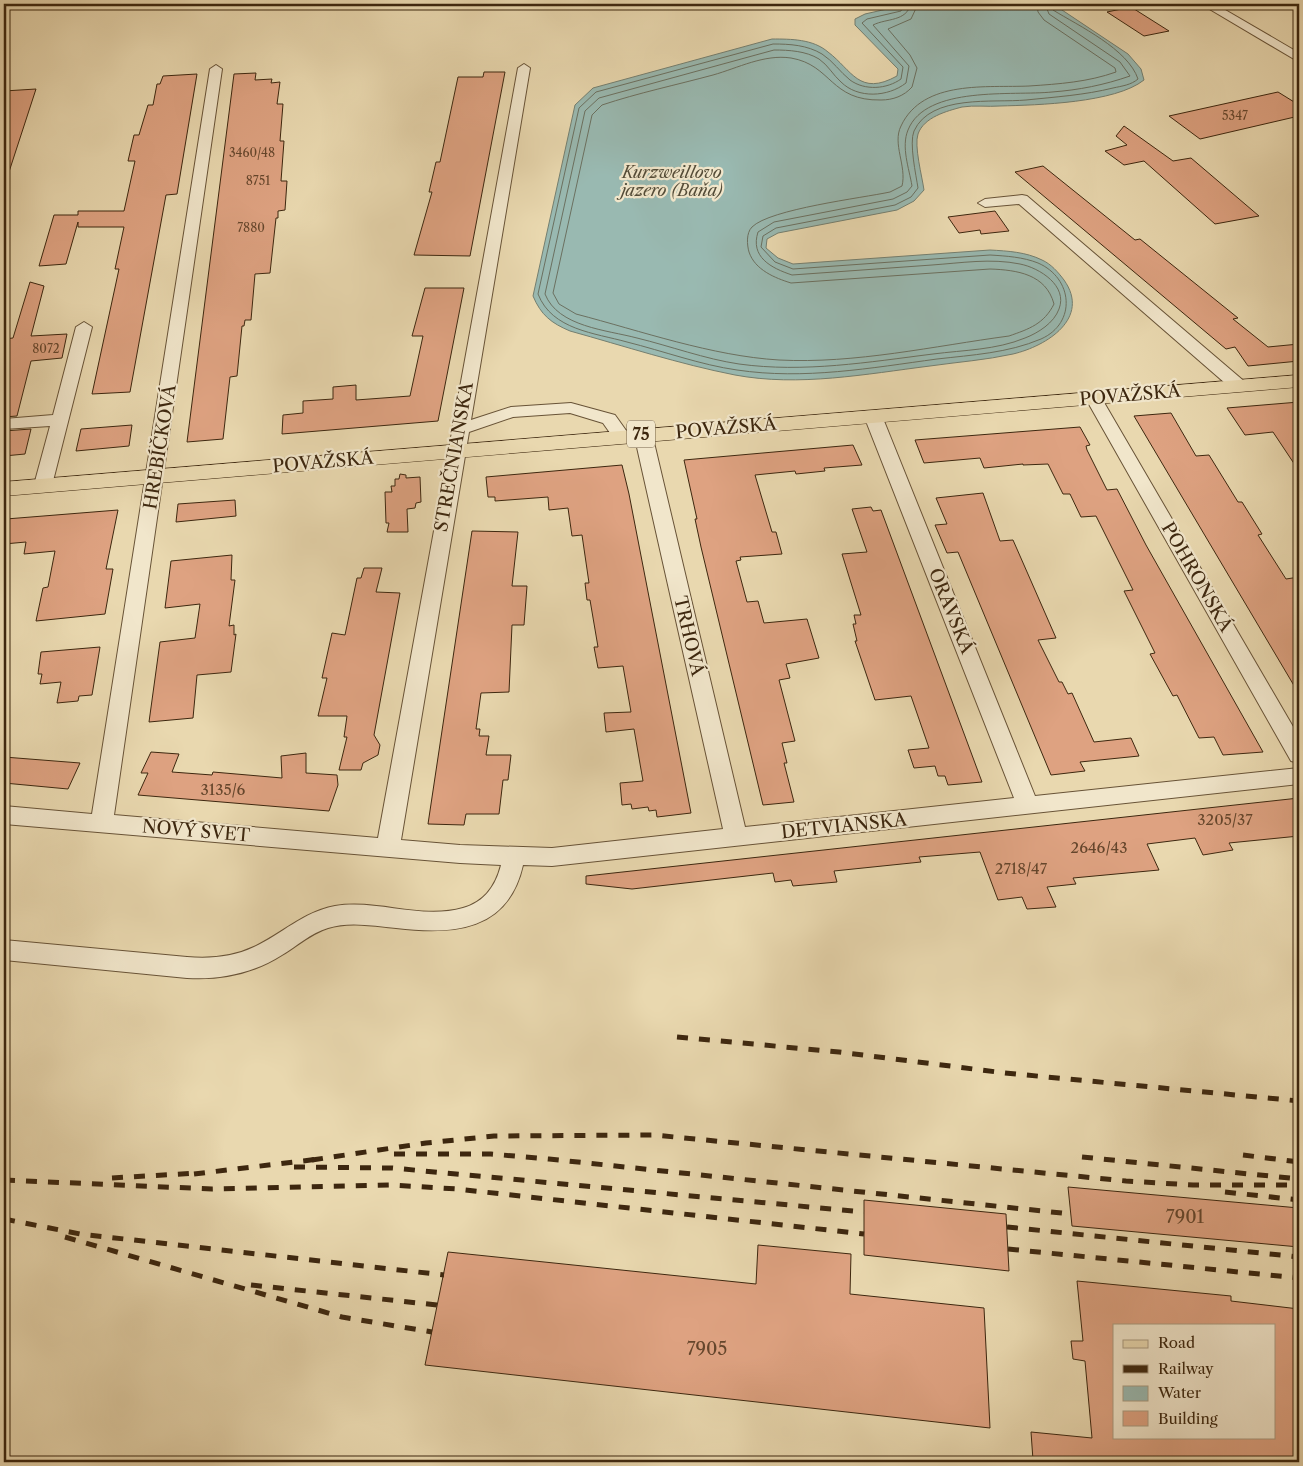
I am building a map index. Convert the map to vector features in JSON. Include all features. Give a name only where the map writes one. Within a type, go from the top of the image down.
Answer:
[{"type":"main road","name":"POVAŽSKÁ","points":[[4,489],[156,476],[457,440],[632,435],[1299,381]]},
{"type":"street","points":[[1207,4],[1299,58]]},
{"type":"street","name":"STREČNIANSKA","points":[[388,848],[457,440],[524,68]]},
{"type":"street","name":"HREBÍČKOVÁ","points":[[102,823],[216,70]]},
{"type":"street","points":[[985,203],[1022,199],[1239,386]]},
{"type":"street","points":[[43,485],[84,327]]},
{"type":"street","name":"POHRONSKÁ","points":[[1094,398],[1299,754]]},
{"type":"street","points":[[457,440],[511,412],[571,408],[609,419],[632,435]]},
{"type":"street","name":"ORAVSKÁ","points":[[873,416],[1028,806]]},
{"type":"street","points":[[4,424],[61,420]]},
{"type":"street","name":"TRHOVÁ","points":[[632,435],[736,837]]},
{"type":"street","name":"DETVIANSKA","points":[[388,848],[514,857],[552,857],[1299,776]]},
{"type":"street","name":"NOVÝ SVET","points":[[4,815],[388,848]]},
{"type":"street","points":[[4,950],[177,966],[224,966],[264,953],[314,923],[334,916],[354,914],[428,922],[474,914],[490,904],[503,892],[514,857]]},
{"type":"water","name":"Kurzweillovo jazero (Baňa)","points":[[909,4],[1053,4],[1128,54],[1141,69],[1144,80],[1131,88],[1115,94],[1096,98],[1034,105],[967,106],[937,116],[925,123],[918,134],[918,153],[924,190],[914,201],[897,210],[778,233],[767,239],[766,248],[778,258],[793,264],[990,250],[1030,255],[1054,268],[1064,280],[1071,294],[1072,306],[1069,318],[1051,337],[1026,350],[993,358],[857,376],[783,380],[735,375],[693,366],[570,331],[557,325],[543,313],[533,296],[575,105],[593,88],[772,39],[816,44],[828,52],[857,79],[874,84],[884,82],[897,76],[898,69],[855,25],[855,19],[865,14]]},
{"type":"building","points":[[1131,7],[1169,31],[1144,36],[1107,12]]},
{"type":"building","points":[[484,72],[505,72],[470,256],[414,255],[432,192],[429,192],[436,162],[440,162],[458,77],[483,77]]},
{"type":"building","points":[[256,73],[255,80],[272,79],[271,83],[280,82],[277,104],[283,104],[280,141],[284,141],[281,181],[287,181],[285,210],[278,211],[278,218],[276,218],[270,273],[255,274],[251,320],[245,320],[244,326],[242,326],[237,376],[230,377],[223,439],[187,442],[234,74]]},
{"type":"building","points":[[197,74],[177,194],[166,195],[130,392],[92,394],[119,269],[115,269],[124,227],[78,227],[78,222],[66,264],[39,266],[54,215],[78,215],[78,211],[124,211],[135,161],[128,161],[134,135],[139,135],[148,105],[153,105],[157,84],[160,84],[163,76]]},
{"type":"building","points":[[36,89],[7,178],[4,177],[4,91]]},
{"type":"building","points":[[1278,92],[1299,105],[1299,116],[1200,139],[1169,116]]},
{"type":"building","points":[[1124,126],[1173,161],[1191,158],[1259,216],[1215,224],[1144,161],[1124,165],[1105,151],[1127,145],[1116,136]]},
{"type":"building","points":[[1043,166],[1135,240],[1140,239],[1238,318],[1233,319],[1268,347],[1299,344],[1299,361],[1248,366],[1235,347],[1226,349],[1015,172]]},
{"type":"building","points":[[995,211],[1009,231],[981,234],[980,230],[959,233],[948,217]]},
{"type":"building","points":[[30,282],[44,286],[31,336],[67,334],[62,358],[31,361],[17,416],[4,417],[4,339],[13,338]]},
{"type":"building","points":[[425,288],[464,288],[438,421],[282,434],[283,415],[303,413],[303,401],[333,399],[333,387],[356,385],[356,400],[410,396],[423,336],[412,336]]},
{"type":"building","points":[[1299,402],[1299,471],[1273,432],[1245,435],[1227,408]]},
{"type":"building","points":[[1171,413],[1196,456],[1209,455],[1238,502],[1242,502],[1262,534],[1258,535],[1286,579],[1299,577],[1299,694],[1134,416]]},
{"type":"building","points":[[132,425],[129,446],[76,451],[81,429]]},
{"type":"building","points":[[1080,427],[1090,445],[1086,446],[1087,450],[1107,490],[1117,489],[1146,545],[1263,752],[1223,755],[1214,737],[1199,738],[1177,695],[1173,696],[1150,654],[1155,653],[1124,591],[1133,590],[1096,516],[1081,517],[1070,494],[1063,494],[1048,464],[1023,464],[984,468],[980,458],[924,463],[915,440]]},
{"type":"building","points":[[31,429],[25,454],[4,456],[4,431]]},
{"type":"building","points":[[853,445],[862,465],[824,468],[825,471],[796,474],[795,471],[755,475],[772,532],[776,532],[782,554],[740,557],[741,560],[736,561],[747,602],[758,601],[764,623],[807,619],[819,658],[786,664],[790,678],[779,680],[795,741],[782,743],[787,763],[784,763],[794,802],[763,805],[701,547],[684,460]]},
{"type":"building","points":[[622,465],[691,813],[657,817],[656,810],[649,811],[648,807],[632,809],[631,804],[622,805],[620,783],[643,781],[634,729],[606,732],[604,713],[631,712],[623,666],[598,668],[594,647],[598,647],[590,600],[587,600],[585,583],[589,583],[582,535],[572,536],[568,508],[549,510],[548,497],[495,501],[495,497],[488,497],[486,477]]},
{"type":"building","points":[[400,474],[406,475],[406,478],[420,477],[421,502],[416,503],[415,508],[407,509],[408,532],[387,532],[389,523],[386,523],[385,492],[392,492],[391,486],[395,486],[395,479],[399,479]]},
{"type":"building","points":[[983,493],[1000,541],[1013,540],[1056,638],[1038,640],[1059,682],[1062,682],[1068,694],[1072,693],[1094,742],[1131,738],[1139,756],[1080,762],[1085,771],[1051,775],[958,552],[947,553],[935,525],[947,524],[936,498]]},
{"type":"building","points":[[235,500],[236,516],[176,522],[178,504]]},
{"type":"building","points":[[871,507],[873,511],[881,510],[982,782],[948,785],[945,776],[938,776],[935,766],[914,768],[908,750],[929,748],[911,696],[875,700],[855,641],[857,641],[853,624],[856,624],[854,615],[861,615],[842,554],[867,552],[852,509]]},
{"type":"building","points":[[118,510],[106,569],[113,569],[105,614],[36,621],[43,588],[48,587],[55,551],[24,554],[26,542],[4,544],[6,519]]},
{"type":"building","points":[[472,531],[518,532],[512,586],[527,586],[524,625],[512,625],[509,692],[481,693],[476,729],[480,729],[479,736],[489,736],[486,755],[511,755],[508,780],[503,780],[499,814],[466,814],[464,825],[428,824]]},
{"type":"building","points":[[232,555],[231,580],[235,580],[229,626],[234,625],[234,635],[236,634],[231,672],[197,675],[193,718],[149,722],[160,642],[195,638],[200,604],[165,608],[171,561]]},
{"type":"building","points":[[364,568],[382,568],[376,592],[400,593],[374,735],[380,745],[378,755],[363,763],[361,770],[339,770],[347,737],[344,737],[347,716],[318,716],[327,678],[322,678],[332,633],[345,635],[357,578],[361,578]]},
{"type":"building","points":[[100,647],[92,695],[79,696],[78,701],[57,703],[61,682],[40,684],[42,674],[38,674],[41,652]]},
{"type":"building","points":[[151,752],[179,754],[172,772],[212,775],[213,772],[282,778],[281,756],[306,753],[306,773],[337,775],[338,785],[329,811],[138,795],[148,773],[141,773]]},
{"type":"building","points":[[4,757],[80,763],[68,789],[4,783]]},
{"type":"building","points":[[1299,798],[1299,836],[1229,843],[1233,850],[1203,855],[1195,838],[1147,844],[1159,870],[1073,878],[1076,884],[1047,887],[1056,907],[1027,909],[1022,897],[998,900],[980,852],[919,857],[921,862],[834,871],[837,882],[793,886],[791,880],[775,882],[773,873],[632,889],[586,884],[586,876]]},
{"type":"building","points":[[1068,1187],[1299,1208],[1299,1247],[1072,1226]]},
{"type":"building","points":[[864,1200],[1006,1214],[1009,1271],[864,1255]]},
{"type":"building","points":[[758,1245],[851,1254],[850,1294],[984,1308],[990,1428],[425,1365],[448,1252],[756,1284]]},
{"type":"building","points":[[1077,1281],[1231,1296],[1231,1301],[1299,1309],[1299,1462],[1049,1462],[1033,1460],[1031,1432],[1092,1438],[1085,1361],[1073,1359],[1071,1341],[1083,1341]]},
{"type":"railway","points":[[677,1037],[839,1052],[1005,1073],[1299,1101]]},
{"type":"railway","points":[[317,1159],[426,1143],[494,1136],[654,1135],[1126,1181],[1193,1185],[1299,1185]]},
{"type":"railway","points":[[394,1154],[491,1154],[549,1159],[1071,1214]]},
{"type":"railway","points":[[1243,1155],[1299,1162]]},
{"type":"railway","points":[[1082,1157],[1299,1179]]},
{"type":"railway","points":[[194,1174],[317,1159]]},
{"type":"railway","points":[[312,1160],[317,1159]]},
{"type":"railway","points":[[294,1167],[392,1168],[864,1212]]},
{"type":"railway","points":[[112,1178],[199,1173]]},
{"type":"railway","points":[[4,1180],[212,1189],[392,1185],[457,1189],[864,1234]]},
{"type":"railway","points":[[1225,1192],[1299,1200]]},
{"type":"railway","points":[[4,1219],[80,1234],[444,1275]]},
{"type":"railway","points":[[1007,1227],[1299,1257]]},
{"type":"railway","points":[[65,1237],[342,1317],[432,1332]]},
{"type":"railway","points":[[1008,1249],[1299,1278]]},
{"type":"railway","points":[[251,1285],[437,1305]]}]
